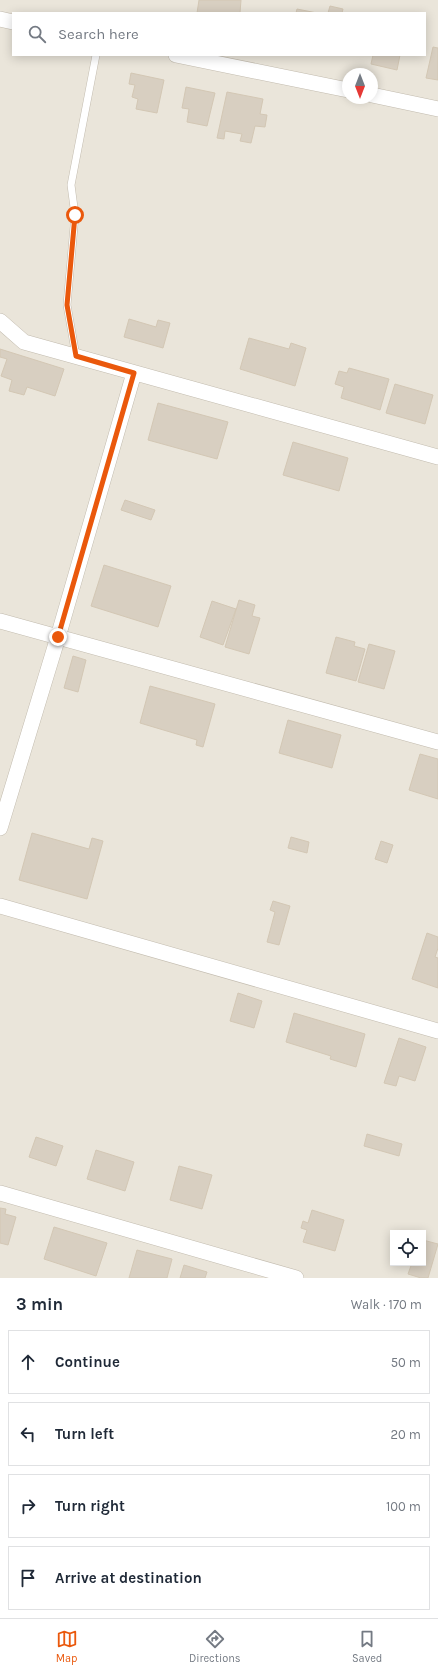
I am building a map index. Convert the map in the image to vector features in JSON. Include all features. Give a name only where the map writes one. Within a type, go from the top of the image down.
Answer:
[{"type":"street","points":[[0,19],[12,22]]},
{"type":"street","points":[[181,56],[342,89]]},
{"type":"street","points":[[378,96],[438,108]]},
{"type":"street","points":[[0,321],[24,342],[438,457]]},
{"type":"street","points":[[0,828],[58,637],[134,373]]},
{"type":"street","points":[[0,621],[438,742]]},
{"type":"street","points":[[0,906],[438,1031]]},
{"type":"street","points":[[0,1193],[296,1278]]},
{"type":"lane","points":[[76,356],[67,305],[75,215],[71,185],[96,56]]},
{"type":"shaded area","points":[[0,0],[438,0],[438,1278],[0,1278]]},
{"type":"building","points":[[199,0],[241,0],[240,12],[197,12]]},
{"type":"building","points":[[330,6],[343,9],[342,12],[328,12]]},
{"type":"building","points":[[297,9],[312,12],[296,12]]},
{"type":"building","points":[[433,47],[438,48],[438,80],[426,78]]},
{"type":"building","points":[[373,56],[400,56],[397,70],[371,64]]},
{"type":"building","points":[[131,73],[164,80],[157,113],[136,109],[138,99],[132,97],[135,85],[129,84]]},
{"type":"building","points":[[186,87],[215,93],[207,126],[187,122],[189,109],[182,108]]},
{"type":"building","points":[[227,92],[263,99],[260,114],[267,115],[265,127],[255,126],[251,143],[240,141],[242,134],[225,131],[224,139],[217,138]]},
{"type":"building","points":[[129,319],[156,327],[158,320],[170,323],[163,348],[124,337]]},
{"type":"building","points":[[249,338],[289,349],[291,343],[306,348],[295,386],[240,369]]},
{"type":"building","points":[[0,349],[64,369],[55,396],[27,387],[24,395],[9,391],[12,380],[1,376],[7,359],[0,357]]},
{"type":"building","points":[[349,368],[389,379],[380,410],[341,398],[344,387],[335,384],[339,371],[347,373]]},
{"type":"building","points":[[395,384],[433,395],[425,424],[386,413]]},
{"type":"building","points":[[158,403],[228,422],[217,459],[148,440]]},
{"type":"building","points":[[293,442],[348,458],[339,491],[283,475]]},
{"type":"building","points":[[125,500],[155,510],[151,520],[121,510]]},
{"type":"building","points":[[104,565],[171,586],[158,627],[91,606]]},
{"type":"building","points":[[239,600],[255,605],[252,616],[260,618],[249,654],[225,647]]},
{"type":"building","points":[[212,601],[236,609],[223,645],[200,637]]},
{"type":"building","points":[[336,637],[355,642],[354,646],[365,649],[356,681],[326,673]]},
{"type":"building","points":[[369,644],[395,651],[384,689],[358,682]]},
{"type":"building","points":[[73,656],[86,660],[78,692],[64,688]]},
{"type":"building","points":[[150,686],[215,704],[203,747],[196,745],[197,740],[140,723]]},
{"type":"building","points":[[288,720],[341,735],[332,768],[279,753]]},
{"type":"building","points":[[420,754],[438,759],[438,799],[409,790]]},
{"type":"building","points":[[32,833],[89,849],[92,838],[103,841],[87,899],[19,880]]},
{"type":"building","points":[[291,837],[309,842],[307,853],[288,848]]},
{"type":"building","points":[[381,841],[393,845],[387,863],[375,859]]},
{"type":"building","points":[[273,901],[290,906],[279,945],[267,942],[275,912],[270,910]]},
{"type":"building","points":[[427,933],[438,937],[438,948],[435,957],[438,958],[438,988],[412,979]]},
{"type":"building","points":[[238,993],[262,1001],[254,1028],[230,1021]]},
{"type":"building","points":[[294,1013],[365,1034],[356,1067],[330,1059],[331,1056],[286,1042]]},
{"type":"building","points":[[399,1038],[426,1047],[415,1081],[399,1076],[396,1086],[384,1083]]},
{"type":"building","points":[[367,1134],[402,1144],[399,1156],[364,1146]]},
{"type":"building","points":[[36,1137],[63,1146],[56,1166],[29,1157]]},
{"type":"building","points":[[96,1150],[134,1162],[125,1191],[87,1179]]},
{"type":"building","points":[[179,1166],[212,1175],[202,1209],[170,1200]]},
{"type":"building","points":[[0,1208],[6,1209],[5,1214],[16,1217],[8,1245],[0,1243]]},
{"type":"building","points":[[312,1210],[344,1220],[335,1251],[303,1242],[307,1230],[301,1228],[303,1221],[308,1223]]},
{"type":"building","points":[[54,1227],[107,1243],[96,1276],[44,1259]]},
{"type":"building","points":[[426,1241],[438,1244],[428,1278],[421,1278],[408,1274],[411,1266],[426,1266]]},
{"type":"building","points":[[137,1250],[172,1259],[167,1278],[129,1278]]},
{"type":"building","points":[[184,1265],[207,1272],[205,1278],[180,1278]]},
{"type":"route","points":[[58,637],[134,373],[76,356],[67,305],[75,215]]}]
